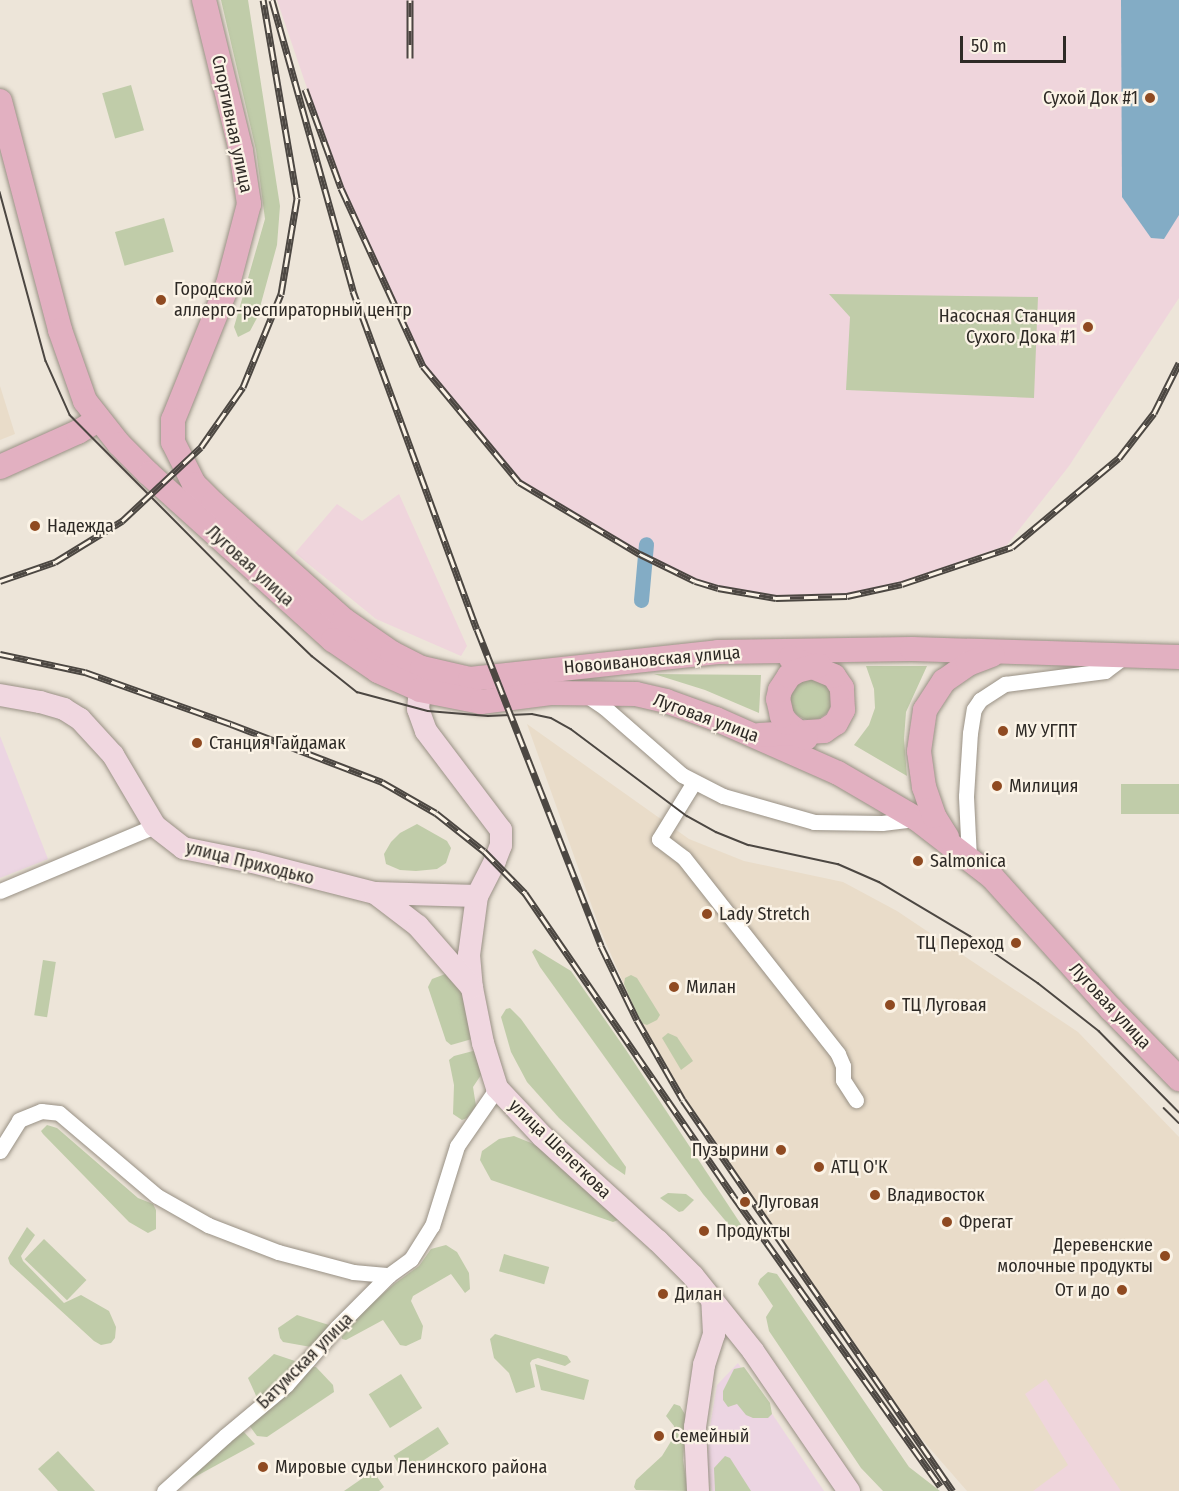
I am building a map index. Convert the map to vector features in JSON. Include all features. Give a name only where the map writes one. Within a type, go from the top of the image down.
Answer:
[{"type":"main road","name":"Спортивная улица","points":[[194,484],[173,442],[173,420],[228,284],[249,204],[241,151],[204,0]]},
{"type":"main road","points":[[0,101],[60,330],[80,393],[98,420],[78,432],[0,467]]},
{"type":"main road","name":"Луговая улица","points":[[98,420],[149,474],[333,640],[378,671],[420,690],[481,702],[581,692],[636,694],[666,701],[757,735],[838,773],[917,819],[992,877],[1111,1009],[1179,1079]]},
{"type":"main road","name":"Новоивановская улица","points":[[194,484],[344,620],[392,653],[422,668],[470,679],[701,653],[852,652],[912,649],[1179,657]]},
{"type":"main road","points":[[959,850],[934,816],[924,787],[919,751],[925,710],[932,695],[956,671],[1003,651]]},
{"type":"main road","points":[[757,735],[824,731],[836,723],[843,710],[844,695],[839,681],[828,671],[775,652]]},
{"type":"main road","points":[[838,773],[801,732],[787,723],[782,716],[778,699],[784,682],[797,670],[814,667],[852,652]]},
{"type":"main road","name":"улица Шепеткова","points":[[420,690],[418,709],[426,731],[501,830],[498,853],[477,896],[470,956],[472,987],[483,1043],[497,1088],[542,1136],[679,1260],[746,1342],[849,1491]]},
{"type":"main road","points":[[0,695],[64,709],[80,719],[113,756],[154,826]]},
{"type":"main road","name":"улица Приходько","points":[[154,826],[183,848],[253,862],[375,893],[477,896]]},
{"type":"main road","name":"улица Приходько","points":[[375,893],[418,926],[472,987]]},
{"type":"main road","points":[[698,1491],[695,1427],[705,1362],[714,1334],[712,1299]]},
{"type":"main road","points":[[705,1362],[722,1341],[733,1338],[746,1342]]},
{"type":"street","points":[[959,850],[966,796],[970,733],[974,709],[980,700],[1005,684],[1105,671],[1125,656]]},
{"type":"street","points":[[581,692],[604,707],[694,782],[723,796],[814,822],[873,824],[917,819]]},
{"type":"street","points":[[694,782],[659,839],[684,858],[838,1054],[843,1066],[843,1080],[856,1101]]},
{"type":"street","points":[[0,891],[154,826]]},
{"type":"street","name":"Батумская улица","points":[[164,1491],[286,1385],[337,1327],[389,1275],[411,1259],[432,1226],[457,1146],[497,1088]]},
{"type":"street","points":[[0,1150],[19,1120],[41,1111],[59,1113],[157,1196],[208,1225],[278,1252],[353,1272],[389,1275]]},
{"type":"shaded area","points":[[277,0],[1179,0],[1179,298],[1069,466],[1007,545],[902,583],[847,596],[776,598],[718,588],[695,581],[603,534],[519,482],[423,366],[341,188]]},
{"type":"shaded area","points":[[0,386],[15,434],[0,440]]},
{"type":"shaded area","points":[[399,494],[467,646],[461,656],[376,619],[295,553],[337,504],[362,521]]},
{"type":"shaded area","points":[[527,724],[689,839],[744,861],[843,882],[897,911],[1078,1032],[1179,1137],[1179,1491],[967,1491],[912,1428],[685,1098],[644,1031],[600,929]]},
{"type":"shaded area","points":[[0,736],[48,859],[0,878]]},
{"type":"shaded area","points":[[738,1363],[824,1491],[712,1491],[707,1473],[709,1432],[717,1385]]},
{"type":"shaded area","points":[[1046,1379],[1121,1491],[1033,1491],[1068,1465],[1025,1394]]},
{"type":"green space","points":[[221,0],[248,0],[280,206],[277,245],[257,318],[250,331],[238,337],[234,327],[265,219],[256,150]]},
{"type":"green space","points":[[131,85],[144,130],[115,138],[102,93]]},
{"type":"green space","points":[[164,218],[174,252],[125,266],[115,232]]},
{"type":"green space","points":[[829,294],[1038,297],[1034,398],[846,390],[850,317]]},
{"type":"green space","points":[[866,666],[927,666],[906,712],[904,739],[907,776],[854,745],[869,725],[875,708],[874,689]]},
{"type":"green space","points":[[654,674],[761,675],[759,713],[705,690]]},
{"type":"green space","points":[[811,678],[826,684],[832,699],[826,714],[811,720],[796,714],[790,699],[796,684]]},
{"type":"green space","points":[[1121,784],[1179,784],[1179,814],[1121,814]]},
{"type":"green space","points":[[417,824],[447,841],[451,848],[446,863],[437,869],[416,871],[400,870],[386,864],[384,854],[391,842],[400,833]]},
{"type":"green space","points":[[535,949],[571,971],[746,1232],[745,1237],[742,1238],[734,1231],[703,1194],[540,967],[532,952]]},
{"type":"green space","points":[[43,960],[56,962],[47,1017],[34,1015]]},
{"type":"green space","points":[[448,973],[460,985],[472,1039],[451,1045],[446,1041],[428,987],[432,979]]},
{"type":"green space","points":[[631,975],[637,978],[660,1015],[657,1020],[647,1025],[641,1023],[624,984],[625,978]]},
{"type":"green space","points":[[510,1008],[521,1019],[626,1167],[625,1175],[609,1164],[559,1118],[527,1082],[511,1052],[501,1017],[506,1009]]},
{"type":"green space","points":[[668,1033],[677,1037],[693,1061],[681,1070],[662,1038]]},
{"type":"green space","points":[[477,1052],[483,1072],[473,1087],[476,1106],[467,1118],[462,1120],[453,1114],[454,1085],[449,1060],[454,1056]]},
{"type":"green space","points":[[47,1125],[57,1128],[138,1198],[153,1204],[156,1210],[156,1229],[148,1233],[129,1222],[43,1134],[41,1131]]},
{"type":"green space","points":[[514,1136],[536,1145],[618,1220],[613,1222],[491,1180],[480,1160],[482,1151],[499,1139]]},
{"type":"green space","points":[[668,1193],[686,1194],[694,1200],[679,1212],[660,1198]]},
{"type":"green space","points":[[27,1227],[35,1235],[21,1256],[23,1261],[64,1303],[81,1295],[109,1311],[116,1327],[115,1338],[111,1343],[101,1345],[94,1341],[10,1264],[8,1258]]},
{"type":"green space","points":[[44,1239],[86,1280],[67,1300],[25,1259]]},
{"type":"green space","points":[[446,1245],[457,1252],[469,1273],[470,1289],[465,1293],[451,1274],[413,1296],[411,1301],[423,1326],[421,1339],[406,1346],[400,1345],[383,1320],[346,1340],[342,1339],[341,1331],[394,1284],[419,1266],[431,1249]]},
{"type":"green space","points":[[504,1254],[549,1267],[544,1284],[499,1271]]},
{"type":"green space","points":[[768,1272],[777,1274],[909,1467],[940,1491],[883,1491],[861,1468],[769,1331],[766,1317],[773,1306],[758,1284]]},
{"type":"green space","points":[[297,1315],[329,1325],[311,1347],[283,1342],[280,1338],[278,1328]]},
{"type":"green space","points":[[495,1334],[567,1356],[571,1362],[565,1366],[538,1358],[532,1360],[530,1363],[535,1387],[516,1393],[509,1373],[494,1358],[490,1339]]},
{"type":"green space","points":[[274,1354],[298,1362],[283,1382],[258,1400],[248,1378]]},
{"type":"green space","points":[[535,1364],[589,1380],[584,1400],[541,1390]]},
{"type":"green space","points":[[310,1367],[316,1367],[333,1385],[334,1392],[267,1437],[257,1436],[249,1425]]},
{"type":"green space","points":[[744,1367],[770,1403],[772,1414],[768,1418],[753,1418],[746,1415],[737,1404],[728,1407],[723,1400],[723,1391],[734,1369]]},
{"type":"green space","points":[[401,1374],[422,1408],[390,1428],[369,1394]]},
{"type":"green space","points":[[674,1404],[680,1406],[686,1416],[683,1460],[688,1491],[636,1490],[634,1487],[636,1480],[662,1456],[673,1438],[674,1426],[666,1416]]},
{"type":"green space","points":[[438,1427],[449,1444],[404,1473],[394,1456]]},
{"type":"green space","points":[[242,1430],[255,1444],[182,1484]]},
{"type":"green space","points":[[58,1451],[95,1491],[58,1491],[38,1469]]},
{"type":"green space","points":[[725,1456],[730,1458],[751,1491],[715,1491],[714,1468]]},
{"type":"green space","points":[[373,1471],[384,1487],[379,1491],[344,1491]]},
{"type":"water","name":"Сухой Док #1","points":[[1121,0],[1179,0],[1179,215],[1164,239],[1151,238],[1122,197]]},
{"type":"waterway","points":[[641,600],[646,544]]},
{"type":"tram line","points":[[0,192],[46,361],[70,415],[260,606],[312,656],[357,692],[428,711],[488,716],[532,714],[551,718],[571,729],[687,816],[716,832],[749,845],[838,864],[879,882],[970,936],[1038,983],[1099,1031],[1179,1112]]},
{"type":"tram line","points":[[1164,1108],[1179,1123]]},
{"type":"railway","points":[[0,581],[55,562],[122,521],[201,447],[243,387],[281,294],[297,198],[263,0]]},
{"type":"railway","points":[[272,0],[353,291],[477,629],[601,946],[637,1020],[683,1100],[953,1491]]},
{"type":"railway","points":[[410,0],[410,58]]},
{"type":"railway","points":[[305,89],[341,188],[423,366],[519,482],[640,554],[695,581],[718,588],[776,598],[847,596],[902,584],[1012,547],[1119,458],[1154,413],[1179,363]]},
{"type":"railway","points":[[0,654],[85,672],[231,724],[382,782],[436,813],[484,851],[525,893],[734,1197],[940,1486]]},
{"type":"place","name":"Сухой Док #1","points":[[1150,98]]},
{"type":"place","name":"Городской аллерго-респираторный центр","points":[[161,300]]},
{"type":"place","name":"Насосная Станция Сухого Дока #1","points":[[1088,327]]},
{"type":"place","name":"Надежда","points":[[35,526]]},
{"type":"place","name":"МУ УГПТ","points":[[1003,731]]},
{"type":"place","name":"Станция Гайдамак","points":[[197,743]]},
{"type":"place","name":"Милиция","points":[[997,786]]},
{"type":"place","name":"Salmonica","points":[[918,861]]},
{"type":"place","name":"Lady Stretch","points":[[707,914]]},
{"type":"place","name":"ТЦ Переход","points":[[1016,943]]},
{"type":"place","name":"Милан","points":[[674,987]]},
{"type":"place","name":"ТЦ Луговая","points":[[890,1005]]},
{"type":"place","name":"Пузырини","points":[[781,1150]]},
{"type":"place","name":"АТЦ О'К","points":[[819,1167]]},
{"type":"place","name":"Владивосток","points":[[875,1195]]},
{"type":"place","name":"Луговая","points":[[745,1202]]},
{"type":"place","name":"Фрегат","points":[[947,1222]]},
{"type":"place","name":"Продукты","points":[[704,1231]]},
{"type":"place","name":"Деревенские молочные продукты","points":[[1165,1256]]},
{"type":"place","name":"От и до","points":[[1122,1290]]},
{"type":"place","name":"Дилан","points":[[663,1294]]},
{"type":"place","name":"Семейный","points":[[659,1436]]},
{"type":"place","name":"Мировые судьи Ленинского района","points":[[263,1467]]}]
